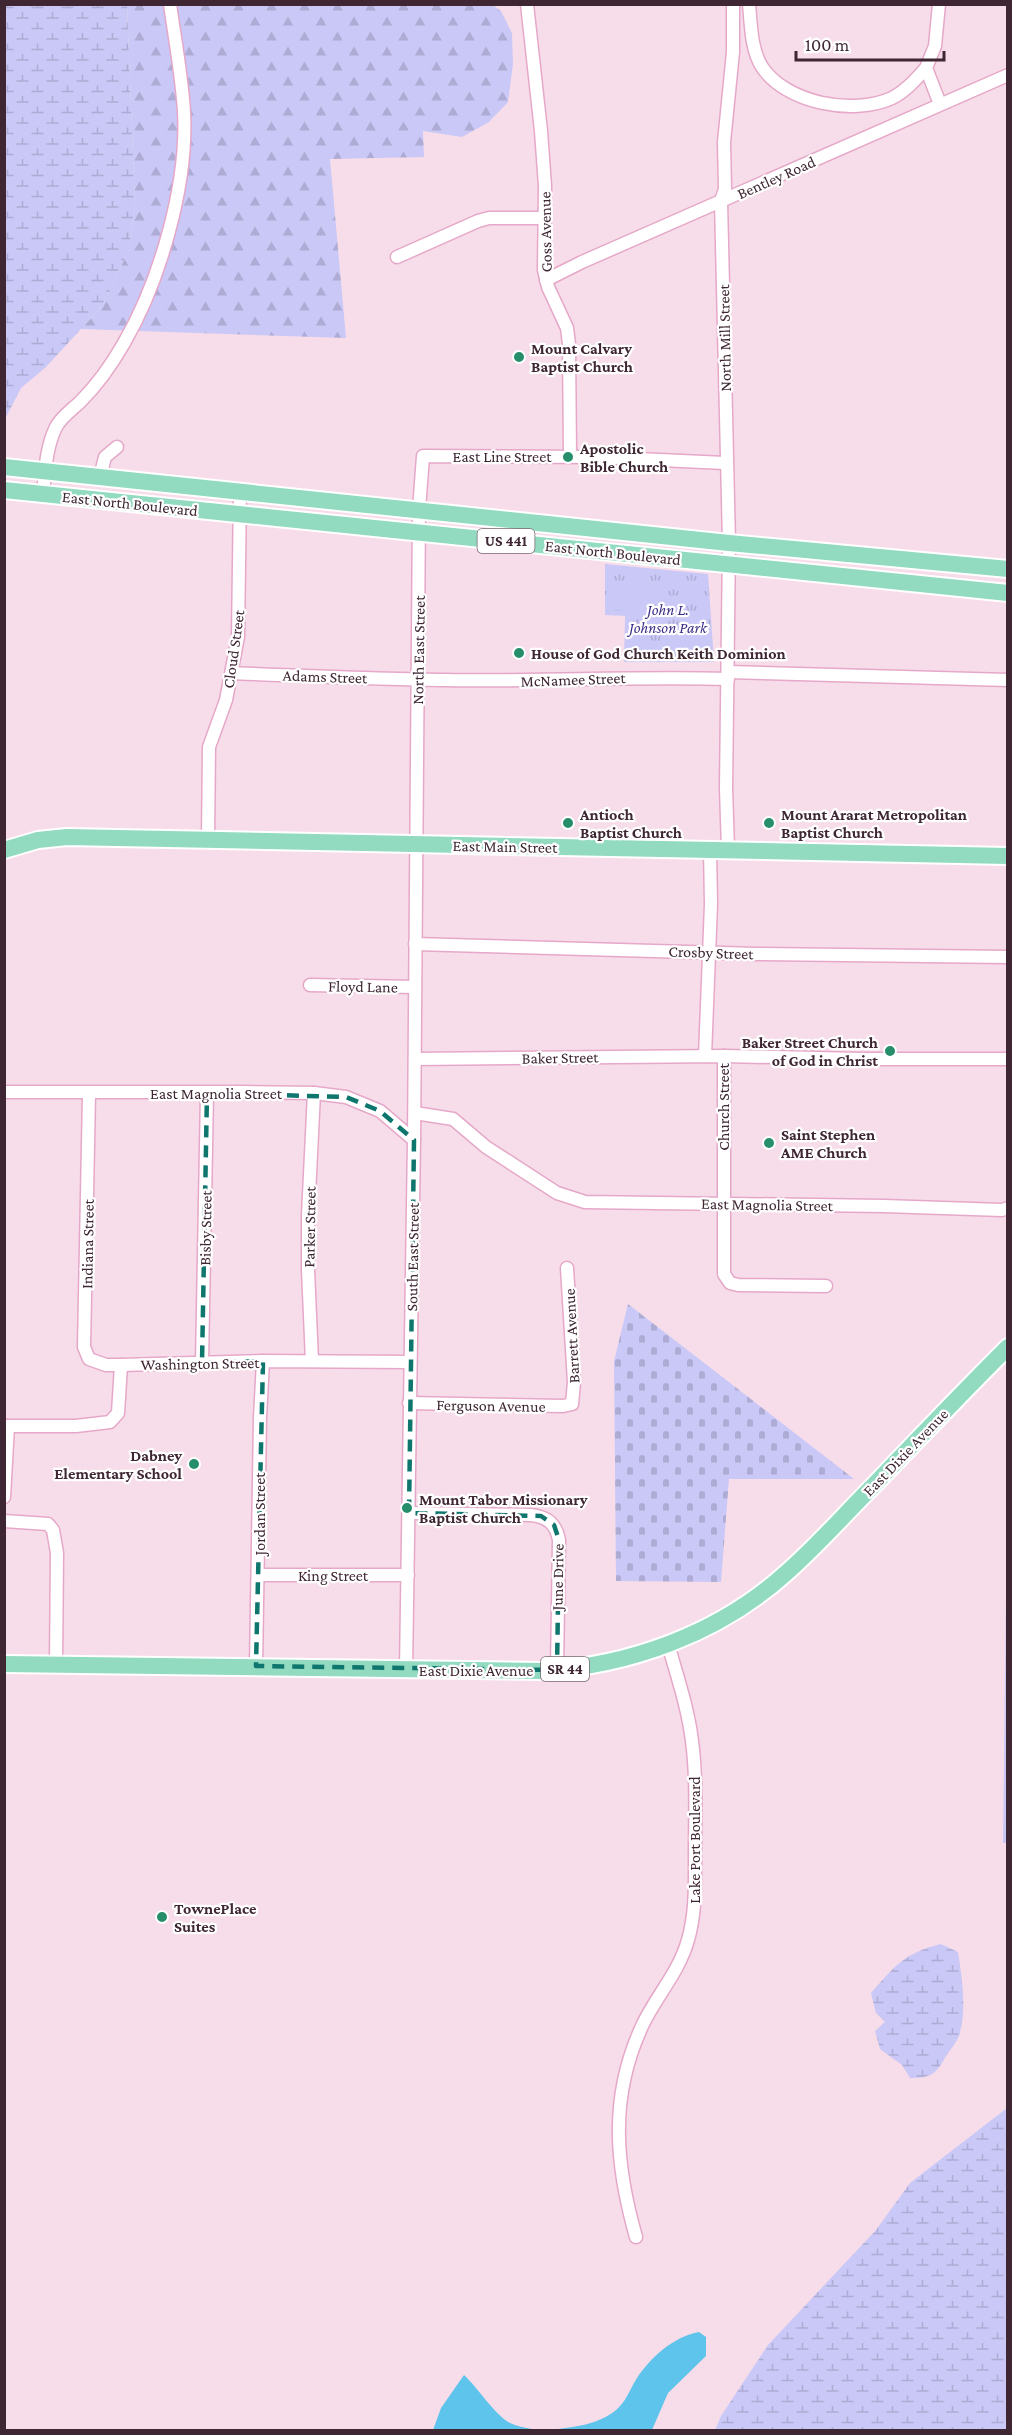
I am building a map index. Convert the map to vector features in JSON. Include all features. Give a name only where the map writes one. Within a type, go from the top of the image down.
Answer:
[{"type":"main road","name":"East North Boulevard","points":[[4,467],[729,543],[1008,569]]},
{"type":"main road","name":"East North Boulevard","points":[[4,490],[1008,593]]},
{"type":"main road","name":"East Main Street","points":[[4,850],[38,840],[67,837],[1008,856]]},
{"type":"main road","name":"East Dixie Avenue","points":[[4,1664],[556,1670],[612,1661],[668,1644],[730,1614],[785,1575],[1008,1347]]},
{"type":"street","points":[[43,494],[45,471],[57,424],[93,387],[134,326],[151,285],[167,235],[180,169],[184,128],[183,98],[170,4]]},
{"type":"street","name":"Goss Avenue","points":[[527,4],[541,131],[546,280],[567,328],[569,344],[570,456]]},
{"type":"street","name":"North Mill Street","points":[[728,850],[726,788],[729,543],[725,463],[721,201],[725,189],[724,142],[732,62],[733,4]]},
{"type":"street","points":[[749,4],[754,48],[761,66],[778,85],[806,99],[836,105],[876,103],[899,94],[926,68],[935,46],[939,4]]},
{"type":"street","points":[[926,68],[940,104]]},
{"type":"street","name":"Bentley Road","points":[[546,280],[1008,75]]},
{"type":"street","points":[[397,257],[478,220],[545,218]]},
{"type":"street","points":[[100,477],[105,457],[117,447]]},
{"type":"street","name":"East Line Street","points":[[423,456],[570,456],[725,463]]},
{"type":"street","name":"North East Street","points":[[417,844],[415,834],[419,510],[423,456]]},
{"type":"street","name":"Cloud Street","points":[[208,840],[209,747],[226,700],[232,673],[240,607],[240,491]]},
{"type":"street","name":"Adams Street","points":[[232,673],[418,680]]},
{"type":"street","name":"McNamee Street","points":[[418,680],[550,680],[728,675],[1008,680]]},
{"type":"street","name":"South East Street","points":[[406,1670],[417,844]]},
{"type":"street","name":"Church Street","points":[[710,850],[705,1056],[724,1056],[724,1274],[730,1283],[752,1286],[826,1286]]},
{"type":"street","name":"Crosby Street","points":[[415,944],[1008,957]]},
{"type":"street","name":"Floyd Lane","points":[[310,985],[415,987]]},
{"type":"street","name":"Baker Street","points":[[415,1059],[705,1056]]},
{"type":"street","points":[[724,1056],[1008,1059]]},
{"type":"street","name":"East Magnolia Street","points":[[4,1092],[314,1094],[345,1097],[368,1104],[394,1121],[414,1140]]},
{"type":"street","name":"Bisby Street","points":[[202,1363],[207,1093]]},
{"type":"street","name":"Indiana Street","points":[[89,1094],[84,1347],[86,1354],[93,1362],[121,1365]]},
{"type":"street","name":"Parker Street","points":[[312,1361],[308,1215],[314,1094]]},
{"type":"street","name":"East Magnolia Street","points":[[415,1113],[453,1119],[486,1147],[557,1193],[585,1202],[1002,1210],[1008,1208]]},
{"type":"street","name":"Barrett Avenue","points":[[567,1268],[574,1382],[572,1404]]},
{"type":"street","name":"Washington Street","points":[[6,1426],[76,1426],[110,1422],[118,1413],[121,1365],[263,1361],[410,1362]]},
{"type":"street","name":"Jordan Street","points":[[256,1666],[263,1361]]},
{"type":"street","name":"Ferguson Avenue","points":[[409,1403],[541,1406],[572,1404]]},
{"type":"street","points":[[4,1497],[6,1426]]},
{"type":"street","name":"June Drive","points":[[409,1513],[531,1515],[541,1516],[554,1525],[559,1540],[556,1670]]},
{"type":"street","points":[[4,1521],[48,1524],[53,1530],[57,1554],[56,1665]]},
{"type":"street","name":"King Street","points":[[259,1575],[408,1575]]},
{"type":"street","name":"Lake Port Boulevard","points":[[636,2237],[625,2195],[619,2157],[621,2086],[643,2024],[672,1980],[683,1957],[694,1918],[696,1894],[695,1775],[692,1740],[668,1644]]},
{"type":"highlighted area","points":[[207,1093],[346,1097],[380,1111],[414,1140],[409,1513],[541,1516],[554,1525],[559,1540],[557,1670],[256,1666],[263,1361],[202,1363]]},
{"type":"green space","points":[[5,4],[127,5],[135,205],[129,249],[103,305],[46,367],[21,388],[5,419]]},
{"type":"green space","points":[[491,4],[501,11],[512,33],[513,64],[508,102],[489,122],[462,137],[423,131],[424,157],[330,159],[346,338],[81,329],[103,305],[129,249],[135,205],[127,5]]},
{"type":"green space","name":"John L. Johnson Park","points":[[605,564],[708,574],[714,662],[624,662],[625,616],[605,615]]},
{"type":"green space","points":[[614,583],[656,588],[653,614],[611,609]]},
{"type":"green space","points":[[663,626],[704,628],[703,653],[662,652]]},
{"type":"green space","points":[[628,1304],[854,1479],[729,1479],[721,1582],[616,1581],[614,1361]]},
{"type":"green space","points":[[1007,1574],[1008,1843],[1003,1843],[1006,1596]]},
{"type":"green space","points":[[941,1944],[958,1952],[963,1994],[963,2016],[959,2036],[936,2071],[928,2076],[910,2078],[902,2065],[880,2049],[875,2031],[885,2022],[876,2013],[871,1993],[909,1956]]},
{"type":"green space","points":[[1007,2108],[1007,2430],[715,2430],[721,2416],[768,2345],[876,2230],[910,2183]]},
{"type":"shaded area","points":[[699,2332],[706,2337],[706,2356],[668,2393],[652,2430],[546,2430],[586,2424],[613,2412],[656,2356],[680,2338]]},
{"type":"shaded area","points":[[464,2375],[504,2419],[516,2426],[537,2430],[433,2430],[441,2408]]},
{"type":"place","name":"Mount Calvary Baptist Church","points":[[519,357]]},
{"type":"place","name":"Apostolic Bible Church","points":[[568,457]]},
{"type":"place","name":"House of God Church Keith Dominion","points":[[519,653]]},
{"type":"place","name":"Antioch Baptist Church","points":[[568,823]]},
{"type":"place","name":"Mount Ararat Metropolitan Baptist Church","points":[[769,823]]},
{"type":"place","name":"Baker Street Church of God in Christ","points":[[890,1051]]},
{"type":"place","name":"Saint Stephen AME Church","points":[[769,1143]]},
{"type":"place","name":"Dabney Elementary School","points":[[194,1464]]},
{"type":"place","name":"Mount Tabor Missionary Baptist Church","points":[[407,1508]]},
{"type":"place","name":"TownePlace Suites","points":[[162,1917]]}]
